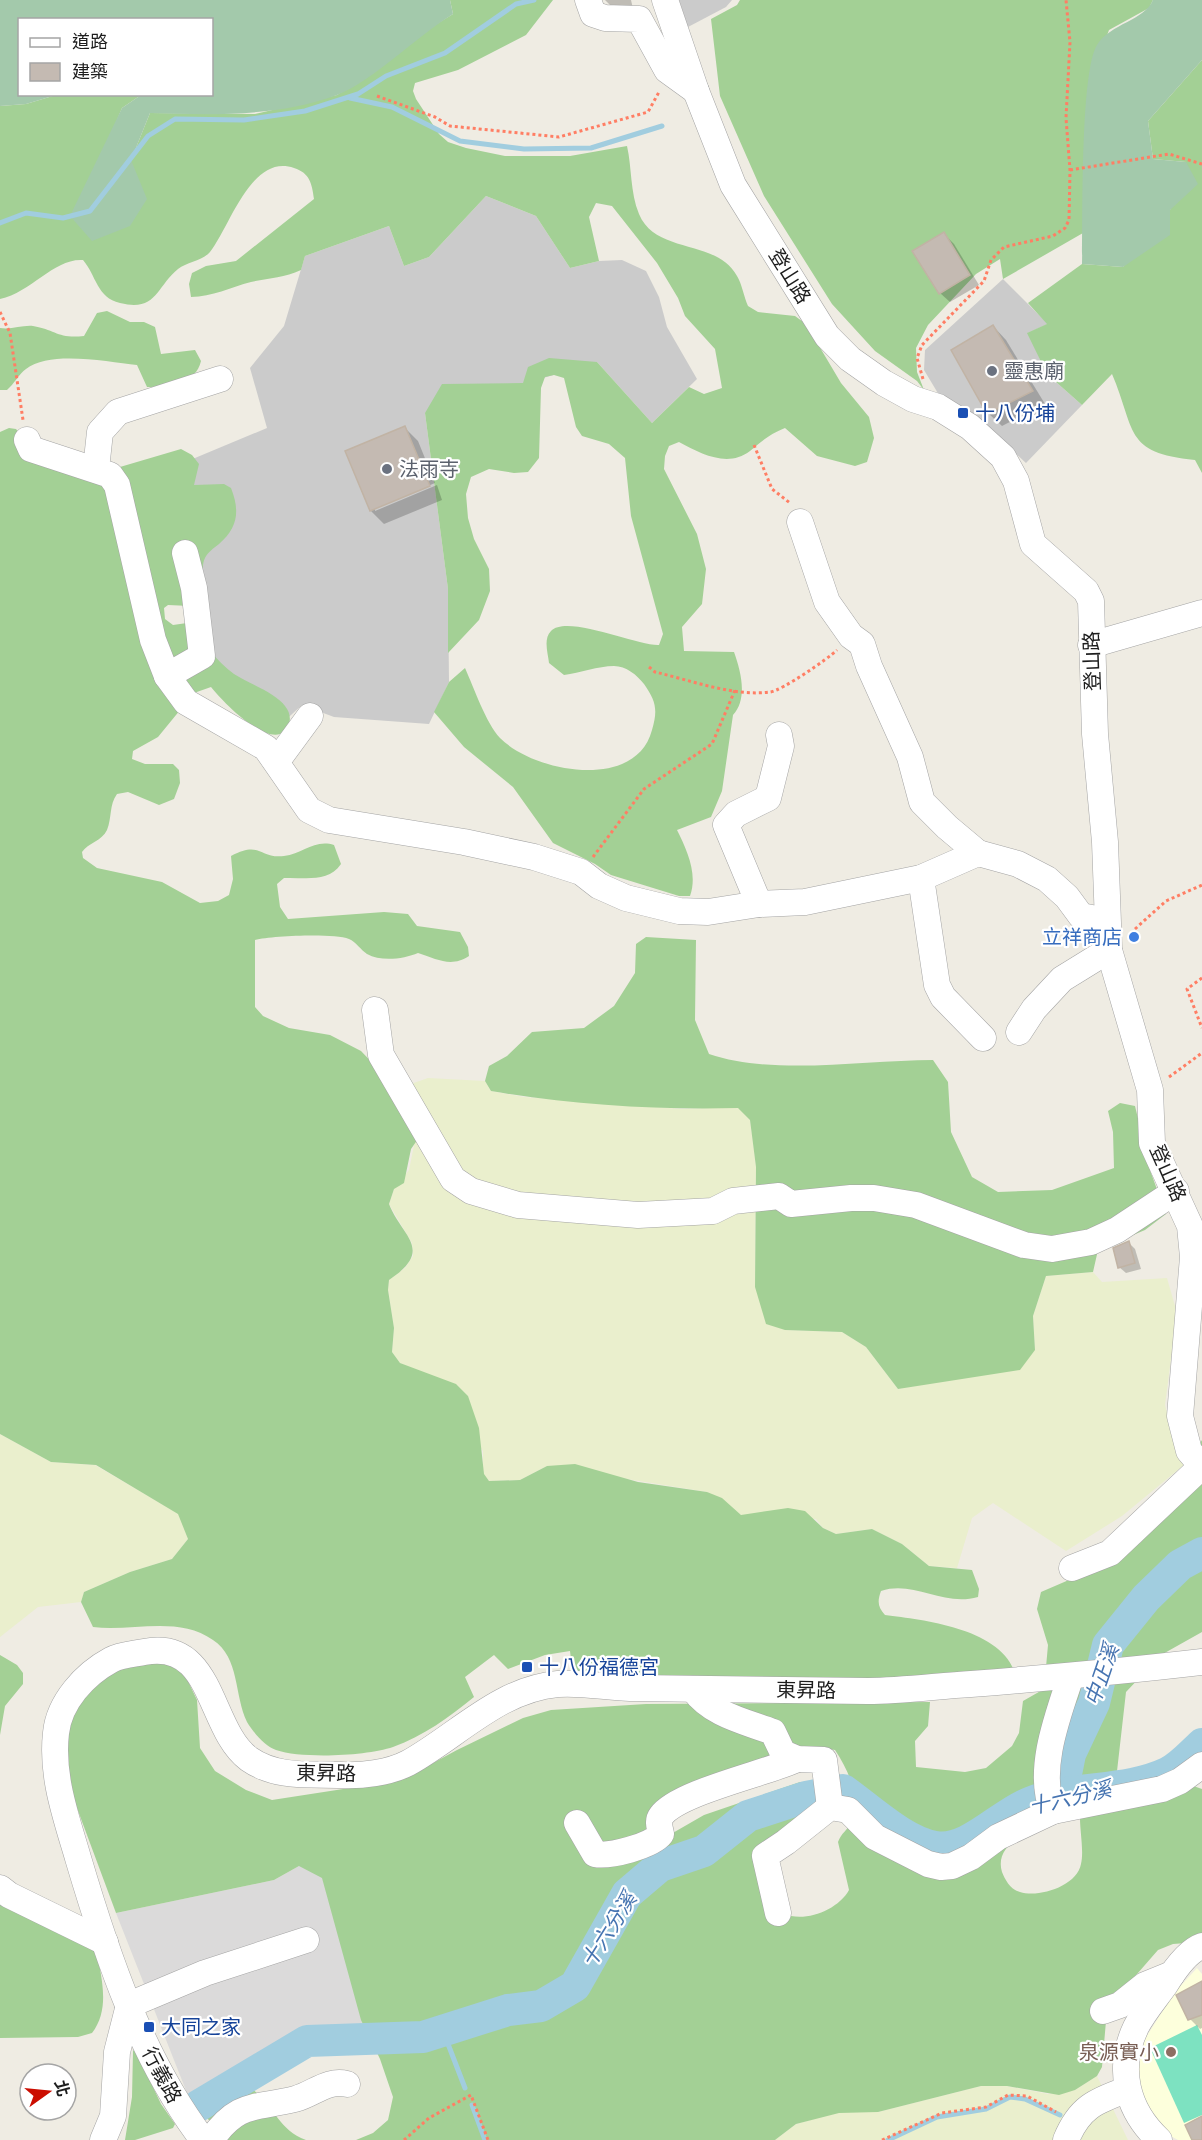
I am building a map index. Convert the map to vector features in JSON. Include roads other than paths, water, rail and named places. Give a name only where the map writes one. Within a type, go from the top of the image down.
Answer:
[{"type":"street","points":[[588,0],[593,14],[605,18],[639,19],[667,70],[696,91]]},
{"type":"street","name":"登山路","points":[[665,0],[696,91],[733,185],[827,336],[850,359],[884,383],[913,399],[938,407],[970,426],[1003,457],[1016,481],[1033,544],[1086,591],[1091,601],[1095,734],[1105,842],[1109,950],[1150,1090],[1152,1143],[1196,1225],[1180,1416],[1189,1450],[1202,1466]]},
{"type":"street","points":[[96,469],[100,432],[118,412],[220,379]]},
{"type":"street","points":[[27,440],[31,449],[110,475],[117,485],[153,640],[167,676],[186,702],[266,748],[309,810],[329,819],[464,842],[534,857],[581,872],[599,886],[626,898],[679,911],[708,912],[759,904],[805,902],[921,878],[978,853]]},
{"type":"street","points":[[800,522],[827,603],[851,636],[862,644],[869,666],[910,757],[922,802],[946,827],[978,853],[1018,864],[1047,879],[1067,897],[1081,916],[1107,921]]},
{"type":"street","points":[[167,676],[202,656],[194,588],[185,553]]},
{"type":"street","points":[[1091,645],[1202,613]]},
{"type":"street","points":[[277,761],[310,716]]},
{"type":"street","points":[[759,904],[726,825],[736,814],[768,798],[781,746],[779,735]]},
{"type":"street","points":[[921,878],[937,985],[943,997],[983,1038]]},
{"type":"street","points":[[1019,1032],[1034,1009],[1062,978],[1109,950]]},
{"type":"street","points":[[375,1010],[381,1055],[453,1179],[471,1191],[518,1205],[638,1215],[713,1210],[733,1201],[778,1196],[792,1204],[874,1198],[916,1204],[1024,1245],[1052,1249],[1091,1242],[1108,1234],[1176,1191]]},
{"type":"street","points":[[1072,1568],[1110,1552],[1202,1466]]},
{"type":"street","name":"東昇路","points":[[129,2005],[105,1941],[56,1778],[56,1730],[67,1699],[113,1658],[152,1650],[171,1652],[188,1660],[201,1674],[230,1737],[246,1757],[268,1770],[295,1774],[357,1776],[404,1766],[481,1713],[518,1693],[558,1684],[693,1689],[875,1691],[1071,1676],[1202,1662]]},
{"type":"street","points":[[1053,1811],[1047,1798],[1052,1732],[1071,1676]]},
{"type":"street","points":[[693,1689],[704,1703],[724,1714],[774,1732],[783,1753],[797,1759],[824,1760],[830,1807]]},
{"type":"street","points":[[578,1823],[595,1854],[612,1854],[656,1841],[661,1834],[658,1822],[661,1816],[674,1806],[742,1776],[783,1766],[797,1759]]},
{"type":"street","points":[[778,1913],[765,1856],[830,1807],[848,1810],[875,1837],[928,1864],[941,1867],[952,1866],[971,1857],[998,1838],[1053,1811],[1162,1789],[1180,1781],[1202,1765]]},
{"type":"street","points":[[0,1888],[9,1895],[105,1941]]},
{"type":"street","points":[[103,2140],[113,2116],[117,2052],[129,2005],[205,1973],[306,1940]]},
{"type":"street","points":[[1159,2140],[1138,2118],[1126,2090],[1125,2063],[1136,2027],[1172,1974],[1196,1948],[1202,1946]]},
{"type":"street","points":[[1103,2011],[1120,2005],[1144,1985],[1172,1974]]},
{"type":"street","name":"行義路","points":[[129,2005],[159,2073],[203,2140]]},
{"type":"street","points":[[211,2140],[234,2116],[254,2105],[296,2099],[335,2081],[347,2084]]},
{"type":"street","points":[[1066,2140],[1078,2117],[1090,2105],[1126,2090]]},
{"type":"waterway","points":[[0,223],[26,213],[63,218],[90,211],[148,136],[175,119],[244,120],[305,111],[358,94],[386,76],[445,53],[516,4],[534,0]]},
{"type":"waterway","points":[[350,98],[392,107],[460,141],[524,149],[591,148],[662,126]]},
{"type":"waterway","name":"中正溪","points":[[1062,1794],[1070,1754],[1094,1703],[1108,1645],[1146,1598],[1180,1565],[1202,1553]]},
{"type":"waterway","name":"十六分溪","points":[[198,2106],[307,2041],[423,2037],[508,2010],[541,2006],[575,1986],[627,1894],[660,1866],[704,1851],[748,1816],[806,1797],[843,1790],[912,1839],[936,1847],[948,1847],[972,1838],[1018,1809],[1046,1797],[1133,1784],[1167,1773],[1181,1764],[1202,1744]]},
{"type":"waterway","points":[[443,2031],[465,2088]]},
{"type":"waterway","points":[[888,2140],[937,2117],[986,2109],[1010,2097],[1025,2099],[1060,2115]]},
{"type":"waterway","points":[[472,2105],[485,2140]]},
{"type":"place","name":"靈惠廟","points":[[992,371]]},
{"type":"place","name":"十八份埔","points":[[963,413]]},
{"type":"place","name":"法雨寺","points":[[387,469]]},
{"type":"place","name":"立祥商店","points":[[1134,937]]},
{"type":"place","name":"十八份福德宮","points":[[527,1667]]},
{"type":"place","name":"大同之家","points":[[149,2027]]},
{"type":"place","name":"泉源實小","points":[[1171,2052]]}]
